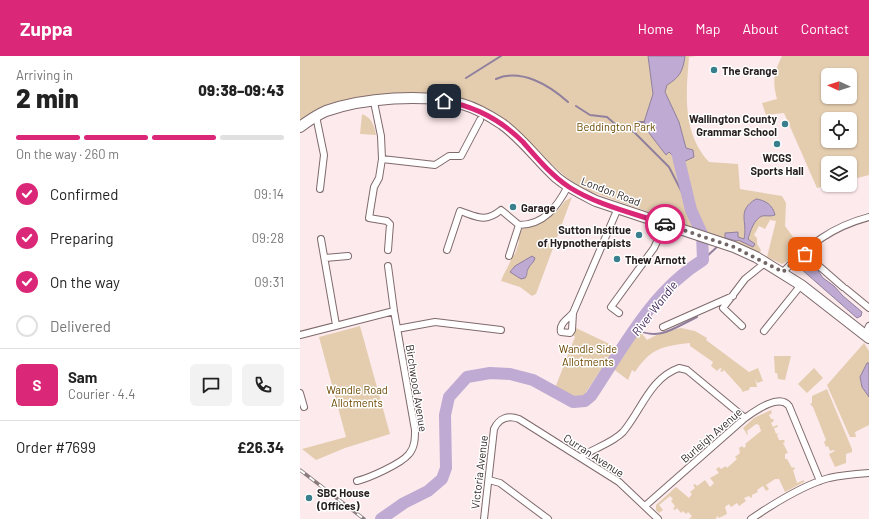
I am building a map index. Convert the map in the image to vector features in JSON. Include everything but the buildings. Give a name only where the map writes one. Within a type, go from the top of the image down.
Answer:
[{"type":"main road","name":"London Road","points":[[300,127],[316,116],[354,104],[428,99],[461,103],[473,107],[510,130],[552,173],[568,186],[596,201],[719,242],[766,262],[783,272],[868,335]]},
{"type":"street","points":[[374,102],[381,136],[382,160],[379,178],[374,187],[369,218],[387,221],[390,224],[388,250]]},
{"type":"street","points":[[316,116],[324,155],[320,189]]},
{"type":"street","points":[[382,160],[435,165],[449,156],[461,156],[480,120]]},
{"type":"street","points":[[447,250],[460,211],[487,219],[492,218],[501,210],[519,225],[528,225],[543,219],[554,209],[568,186]]},
{"type":"street","points":[[573,313],[618,208]]},
{"type":"street","points":[[783,272],[801,254],[828,233],[869,217]]},
{"type":"street","points":[[619,313],[611,307],[654,248],[665,224]]},
{"type":"street","points":[[509,256],[519,225]]},
{"type":"street","points":[[321,239],[336,325]]},
{"type":"street","points":[[801,254],[869,308]]},
{"type":"street","points":[[325,258],[348,256]]},
{"type":"street","points":[[742,326],[723,308],[745,279],[766,262]]},
{"type":"street","name":"Birchwood Avenue","points":[[357,481],[365,479],[403,459],[410,453],[415,441],[415,430],[394,311],[388,266]]},
{"type":"street","points":[[764,331],[801,285]]},
{"type":"street","points":[[663,327],[733,296]]},
{"type":"street","points":[[300,335],[394,311]]},
{"type":"street","points":[[397,329],[434,322],[501,330]]},
{"type":"street","points":[[581,458],[615,439],[637,414],[654,385],[679,368],[687,370],[745,418]]},
{"type":"street","points":[[300,393],[304,407]]},
{"type":"street","name":"Burleigh Avenue","points":[[645,506],[745,418],[760,409],[779,401],[786,403],[820,481]]},
{"type":"street","name":"Curran Avenue","points":[[514,417],[619,482],[658,519]]},
{"type":"street","name":"Victoria Avenue","points":[[484,519],[494,429],[496,424],[503,418],[514,417]]},
{"type":"street","points":[[593,465],[594,451]]},
{"type":"street","points":[[751,519],[775,504],[820,481],[844,475],[869,473]]},
{"type":"street","points":[[489,480],[500,483],[548,519]]},
{"type":"green space","name":"Beddington Park","points":[[300,56],[696,56],[689,57],[687,99],[690,125],[700,150],[709,162],[738,164],[740,189],[782,196],[786,203],[785,226],[802,249],[794,258],[782,264],[767,257],[776,221],[770,220],[765,229],[759,226],[754,235],[757,238],[757,244],[761,250],[760,253],[734,242],[583,189],[566,177],[492,113],[402,94],[351,99],[307,115],[300,120]]},
{"type":"green space","points":[[782,56],[869,56],[869,175],[857,178],[857,156],[821,156],[821,187],[817,188],[784,113],[766,115],[762,103],[777,99],[774,82]]},
{"type":"green space","points":[[362,114],[372,122],[376,135],[360,134]]},
{"type":"green space","points":[[572,197],[536,294],[532,296],[520,287],[501,281],[512,256],[515,254],[519,242],[518,238],[522,229],[539,224],[557,211],[565,201]]},
{"type":"green space","name":"Wandle Road Allotments","points":[[360,326],[390,434],[345,448],[316,460],[302,449],[346,437],[319,337]]},
{"type":"green space","name":"Wandle Side Allotments","points":[[576,328],[616,347],[584,395],[577,400],[555,388],[575,337],[573,335]]},
{"type":"green space","points":[[681,328],[695,331],[707,338],[706,340],[749,372],[758,368],[763,381],[757,383],[755,378],[757,387],[750,387],[749,390],[742,392],[742,390],[724,370],[722,372],[720,371],[722,369],[720,368],[717,371],[711,366],[713,362],[690,346],[690,343],[672,345],[652,353],[635,372],[632,370],[628,380],[612,368],[639,330],[647,340],[662,332]]},
{"type":"green space","points":[[864,343],[869,351],[869,425],[855,432],[856,437],[850,437],[827,385]]},
{"type":"green space","points":[[774,356],[791,356],[785,380],[778,379],[777,373],[775,373]]},
{"type":"green space","points":[[814,368],[823,378],[807,393],[798,384]]},
{"type":"green space","points":[[827,389],[852,449],[852,452],[846,454],[846,463],[835,467],[829,454],[835,451],[830,451],[828,446],[826,447],[824,442],[826,440],[813,407],[810,404],[812,403],[812,396]]},
{"type":"green space","points":[[771,410],[772,413],[769,415],[774,421],[771,423],[773,427],[777,425],[778,427],[774,428],[776,434],[779,433],[777,435],[779,440],[784,440],[785,442],[783,443],[788,453],[785,454],[785,459],[787,459],[792,468],[794,467],[795,469],[793,470],[797,483],[804,480],[804,482],[785,492],[779,479],[775,479],[766,485],[769,489],[766,491],[763,486],[757,490],[758,492],[752,495],[751,498],[749,496],[744,498],[746,501],[739,506],[737,503],[731,507],[729,504],[725,507],[727,514],[719,518],[717,516],[716,519],[689,519],[692,516],[688,512],[686,514],[683,511],[681,513],[677,508],[675,510],[673,509],[675,506],[671,501],[673,499],[670,496],[659,505],[663,510],[659,513],[656,510],[656,505],[676,487],[689,498],[692,494],[690,492],[695,488],[693,485],[695,484],[697,486],[705,480],[710,487],[714,483],[710,478],[719,473],[716,469],[719,467],[721,469],[726,466],[727,468],[737,459],[735,457],[740,453],[739,448],[742,446],[744,448],[746,446],[745,444],[761,431],[759,425],[756,424],[747,431],[748,436],[743,428],[754,418]]},
{"type":"shaded area","points":[[648,56],[685,56],[680,73],[667,85],[665,92],[679,122],[686,148],[693,150],[694,157],[683,162],[681,167],[674,162],[675,158],[669,152],[666,155],[649,133],[644,122],[653,94]]},
{"type":"shaded area","points":[[756,199],[768,204],[774,211],[775,215],[762,216],[757,220],[751,229],[748,239],[755,244],[753,247],[738,240],[725,238],[725,233],[738,232],[738,237],[744,239],[744,212],[750,203]]},
{"type":"shaded area","points":[[532,256],[535,258],[527,270],[525,278],[521,279],[510,272],[515,266]]},
{"type":"shaded area","points":[[804,262],[816,268],[823,278],[862,312],[861,316],[857,318],[800,268],[800,264]]},
{"type":"shaded area","points":[[867,363],[869,363],[869,397],[862,387],[860,377]]},
{"type":"waterway","points":[[466,78],[501,56]]},
{"type":"waterway","points":[[496,79],[505,76],[525,77],[543,84],[568,102]]},
{"type":"waterway","points":[[576,106],[590,115],[607,117],[615,124],[634,132],[669,167],[691,210]]},
{"type":"waterway","points":[[634,132],[638,122],[644,122]]},
{"type":"waterway","name":"River Wandle","points":[[381,519],[404,503],[428,491],[442,479],[446,468],[445,415],[449,397],[467,377],[490,373],[510,374],[533,380],[573,402],[585,401],[591,396],[627,340],[654,304],[668,288],[703,260],[702,234],[691,210],[677,152]]},
{"type":"waterway","points":[[703,260],[719,245]]},
{"type":"waterway","points":[[636,329],[644,333],[660,334],[674,329],[697,317]]},
{"type":"railway","points":[[300,470],[364,519]]},
{"type":"way so far","points":[[665,224],[734,247],[783,272],[803,252],[805,254]]},
{"type":"place","name":"The Grange","points":[[714,70]]},
{"type":"place","name":"Wallington County Grammar School","points":[[785,124]]},
{"type":"place","name":"WCGS Sports Hall","points":[[777,144]]},
{"type":"place","name":"Garage","points":[[513,207]]},
{"type":"place","name":"Sutton Institue of Hypnotherapists","points":[[639,235]]},
{"type":"place","name":"Thew Arnott","points":[[617,259]]},
{"type":"place","name":"SBC House (Offices)","points":[[309,498]]},
{"type":"route","points":[[444,101],[461,103],[473,107],[502,124],[510,130],[556,177],[578,192],[596,201],[665,224]]}]
